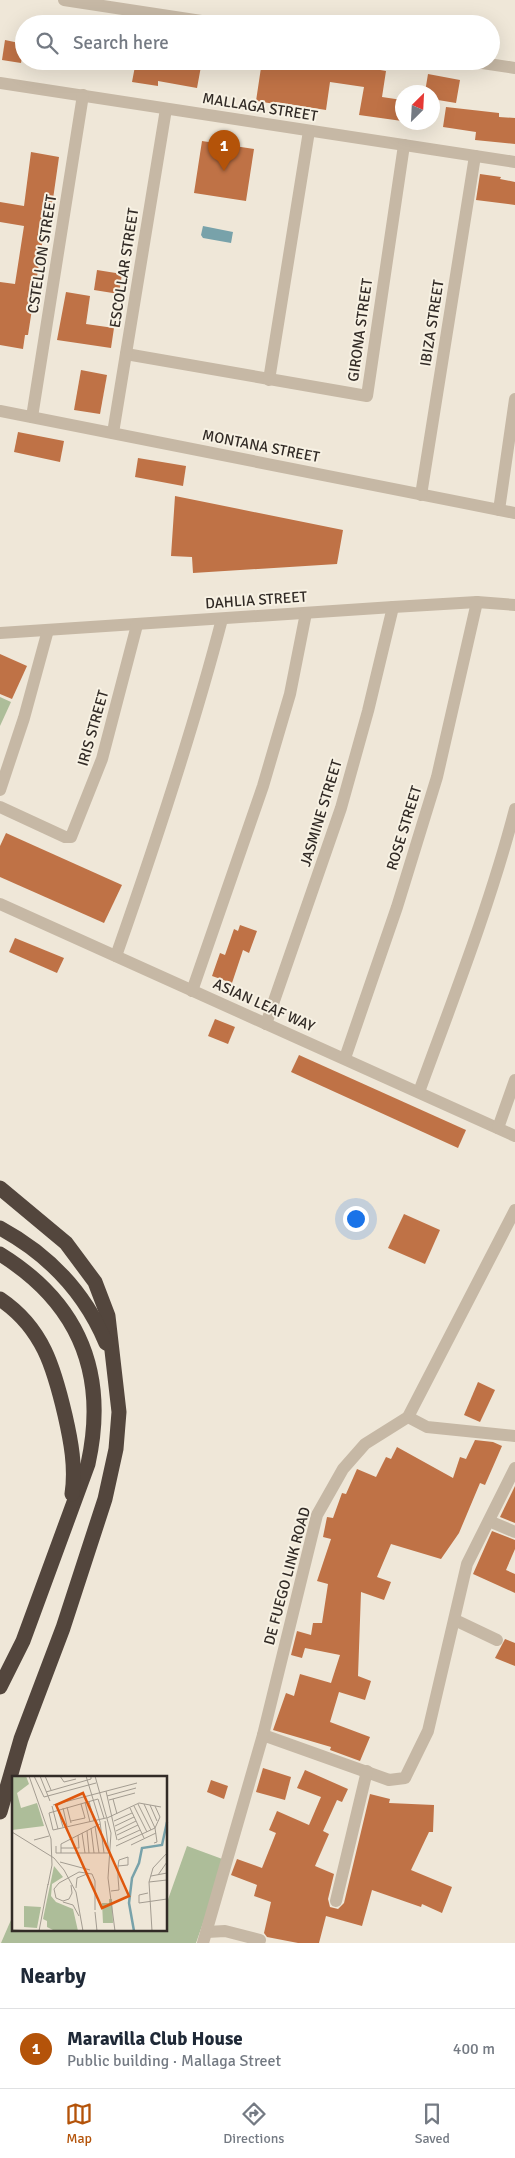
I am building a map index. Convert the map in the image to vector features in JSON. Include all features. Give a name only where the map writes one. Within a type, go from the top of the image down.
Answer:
[{"type":"highway","points":[[0,1188],[53,1231],[88,1269],[105,1304],[116,1373],[119,1429],[113,1469],[105,1499],[63,1628],[21,1739],[0,1812]]},
{"type":"highway","points":[[0,1228],[32,1248],[74,1288],[99,1327],[116,1373]]},
{"type":"highway","points":[[0,1254],[48,1291],[66,1313],[81,1340],[89,1365],[93,1389],[94,1439],[88,1464],[68,1521],[23,1641],[0,1687]]},
{"type":"highway","points":[[0,1299],[16,1312],[36,1334],[53,1366],[59,1384],[72,1448],[73,1485],[68,1521]]},
{"type":"street","points":[[64,0],[162,15]]},
{"type":"street","points":[[500,66],[515,68]]},
{"type":"street","name":"MALLAGA STREET","points":[[0,83],[515,162]]},
{"type":"street","name":"CSTELLON STREET","points":[[32,417],[83,96]]},
{"type":"street","name":"ESCOLLAR STREET","points":[[113,433],[166,109]]},
{"type":"street","points":[[269,380],[308,131]]},
{"type":"street","name":"GIRONA STREET","points":[[126,354],[367,396],[404,145]]},
{"type":"street","name":"IBIZA STREET","points":[[420,494],[474,156]]},
{"type":"street","points":[[499,510],[515,399]]},
{"type":"street","name":"MONTANA STREET","points":[[0,411],[515,513]]},
{"type":"street","name":"DAHLIA STREET","points":[[0,633],[477,602],[515,606]]},
{"type":"street","name":"ROSE STREET","points":[[345,1058],[397,907],[437,777],[477,602]]},
{"type":"street","name":"JASMINE STREET","points":[[266,1024],[341,808],[368,710],[393,607]]},
{"type":"street","points":[[192,991],[266,777],[290,694],[306,613]]},
{"type":"street","points":[[116,956],[174,789],[222,619]]},
{"type":"street","name":"IRIS STREET","points":[[0,807],[65,838],[72,837],[102,759],[137,625]]},
{"type":"street","points":[[0,790],[24,718],[48,630]]},
{"type":"street","points":[[418,1092],[477,933],[504,853],[515,809]]},
{"type":"street","name":"ASIAN LEAF WAY","points":[[0,904],[515,1136]]},
{"type":"street","points":[[498,1128],[515,1080]]},
{"type":"street","name":"DE FUEGO LINK ROAD","points":[[205,1938],[262,1735],[317,1515],[343,1469],[366,1444],[408,1417],[515,1210]]},
{"type":"street","points":[[408,1417],[428,1426],[515,1436]]},
{"type":"street","points":[[262,1735],[389,1780],[405,1778],[428,1731],[467,1564],[515,1468]]},
{"type":"street","points":[[488,1521],[515,1532]]},
{"type":"street","points":[[455,1620],[498,1640]]},
{"type":"street","points":[[336,1900],[367,1771]]},
{"type":"street","points":[[205,1938],[225,1931],[260,1940]]},
{"type":"green space","points":[[0,697],[11,702],[0,726]]},
{"type":"green space","points":[[187,1846],[225,1860],[196,1943],[1,1943],[12,1918],[12,1930],[168,1930],[168,1899]]},
{"type":"water","points":[[203,226],[233,232],[231,243],[203,238],[201,235]]},
{"type":"building","points":[[5,40],[15,42],[15,62],[2,60]]},
{"type":"building","points":[[134,70],[200,70],[197,88],[158,81],[158,86],[132,82]]},
{"type":"building","points":[[261,70],[380,70],[386,71],[382,97],[395,99],[395,120],[359,115],[364,87],[330,82],[326,110],[276,102],[275,104],[256,101]]},
{"type":"building","points":[[428,74],[460,80],[456,103],[440,100],[440,85],[426,85]]},
{"type":"building","points":[[446,107],[499,113],[499,117],[515,118],[515,144],[475,140],[476,132],[443,127]]},
{"type":"building","points":[[202,141],[254,149],[246,201],[194,193]]},
{"type":"building","points":[[31,152],[59,157],[52,206],[48,206],[28,335],[25,335],[23,349],[0,345],[0,282],[15,284],[24,226],[0,222],[0,202],[24,206]]},
{"type":"building","points":[[480,174],[501,177],[500,179],[515,182],[515,205],[476,200]]},
{"type":"building","points":[[97,270],[122,274],[119,294],[94,290]]},
{"type":"building","points":[[66,292],[90,296],[86,324],[114,328],[111,348],[57,340]]},
{"type":"building","points":[[81,370],[107,375],[100,414],[74,410]]},
{"type":"building","points":[[18,432],[64,441],[60,462],[14,452]]},
{"type":"building","points":[[138,458],[186,466],[183,486],[135,477]]},
{"type":"building","points":[[175,496],[343,530],[337,564],[193,573],[192,557],[171,556]]},
{"type":"building","points":[[0,654],[27,666],[12,699],[0,694]]},
{"type":"building","points":[[6,833],[122,885],[104,923],[0,877],[0,846]]},
{"type":"building","points":[[240,925],[257,931],[249,953],[243,950],[232,983],[212,976],[220,953],[225,955],[234,929],[238,931]]},
{"type":"building","points":[[15,938],[64,958],[57,973],[9,952]]},
{"type":"building","points":[[215,1019],[235,1027],[228,1044],[208,1036]]},
{"type":"building","points":[[299,1055],[466,1130],[458,1148],[291,1072]]},
{"type":"building","points":[[404,1214],[440,1230],[425,1264],[388,1248]]},
{"type":"building","points":[[478,1382],[495,1390],[480,1422],[464,1415]]},
{"type":"building","points":[[475,1440],[493,1442],[502,1446],[485,1485],[480,1483],[459,1533],[441,1559],[391,1544],[377,1577],[391,1582],[384,1600],[361,1592],[358,1676],[371,1681],[365,1700],[339,1692],[330,1722],[370,1737],[360,1761],[330,1750],[331,1747],[273,1730],[286,1693],[294,1696],[300,1674],[331,1683],[340,1655],[305,1648],[302,1658],[291,1655],[297,1631],[311,1635],[313,1623],[322,1623],[328,1584],[317,1581],[331,1539],[323,1537],[327,1517],[333,1518],[342,1493],[346,1494],[357,1469],[376,1477],[386,1457],[391,1459],[397,1447],[453,1478],[460,1457],[466,1459]]},
{"type":"building","points":[[515,1486],[515,1523],[500,1517]]},
{"type":"building","points":[[492,1531],[515,1540],[515,1549],[506,1570],[515,1574],[515,1593],[473,1574]]},
{"type":"building","points":[[505,1639],[515,1643],[515,1666],[495,1658]]},
{"type":"building","points":[[263,1768],[291,1777],[285,1800],[256,1792]]},
{"type":"building","points":[[305,1770],[348,1789],[342,1802],[337,1800],[323,1831],[329,1834],[315,1866],[334,1874],[328,1899],[330,1907],[338,1909],[344,1903],[370,1794],[390,1799],[389,1803],[434,1805],[433,1832],[429,1832],[411,1870],[452,1887],[442,1913],[422,1904],[421,1907],[372,1890],[362,1926],[326,1916],[319,1943],[298,1943],[267,1937],[264,1933],[271,1902],[254,1896],[257,1885],[231,1875],[237,1859],[262,1868],[276,1833],[269,1830],[277,1811],[309,1825],[321,1797],[297,1788]]},
{"type":"building","points":[[211,1780],[228,1786],[224,1799],[207,1792]]},
{"type":"place","name":"Maravilla Club House","points":[[224,171]]}]
